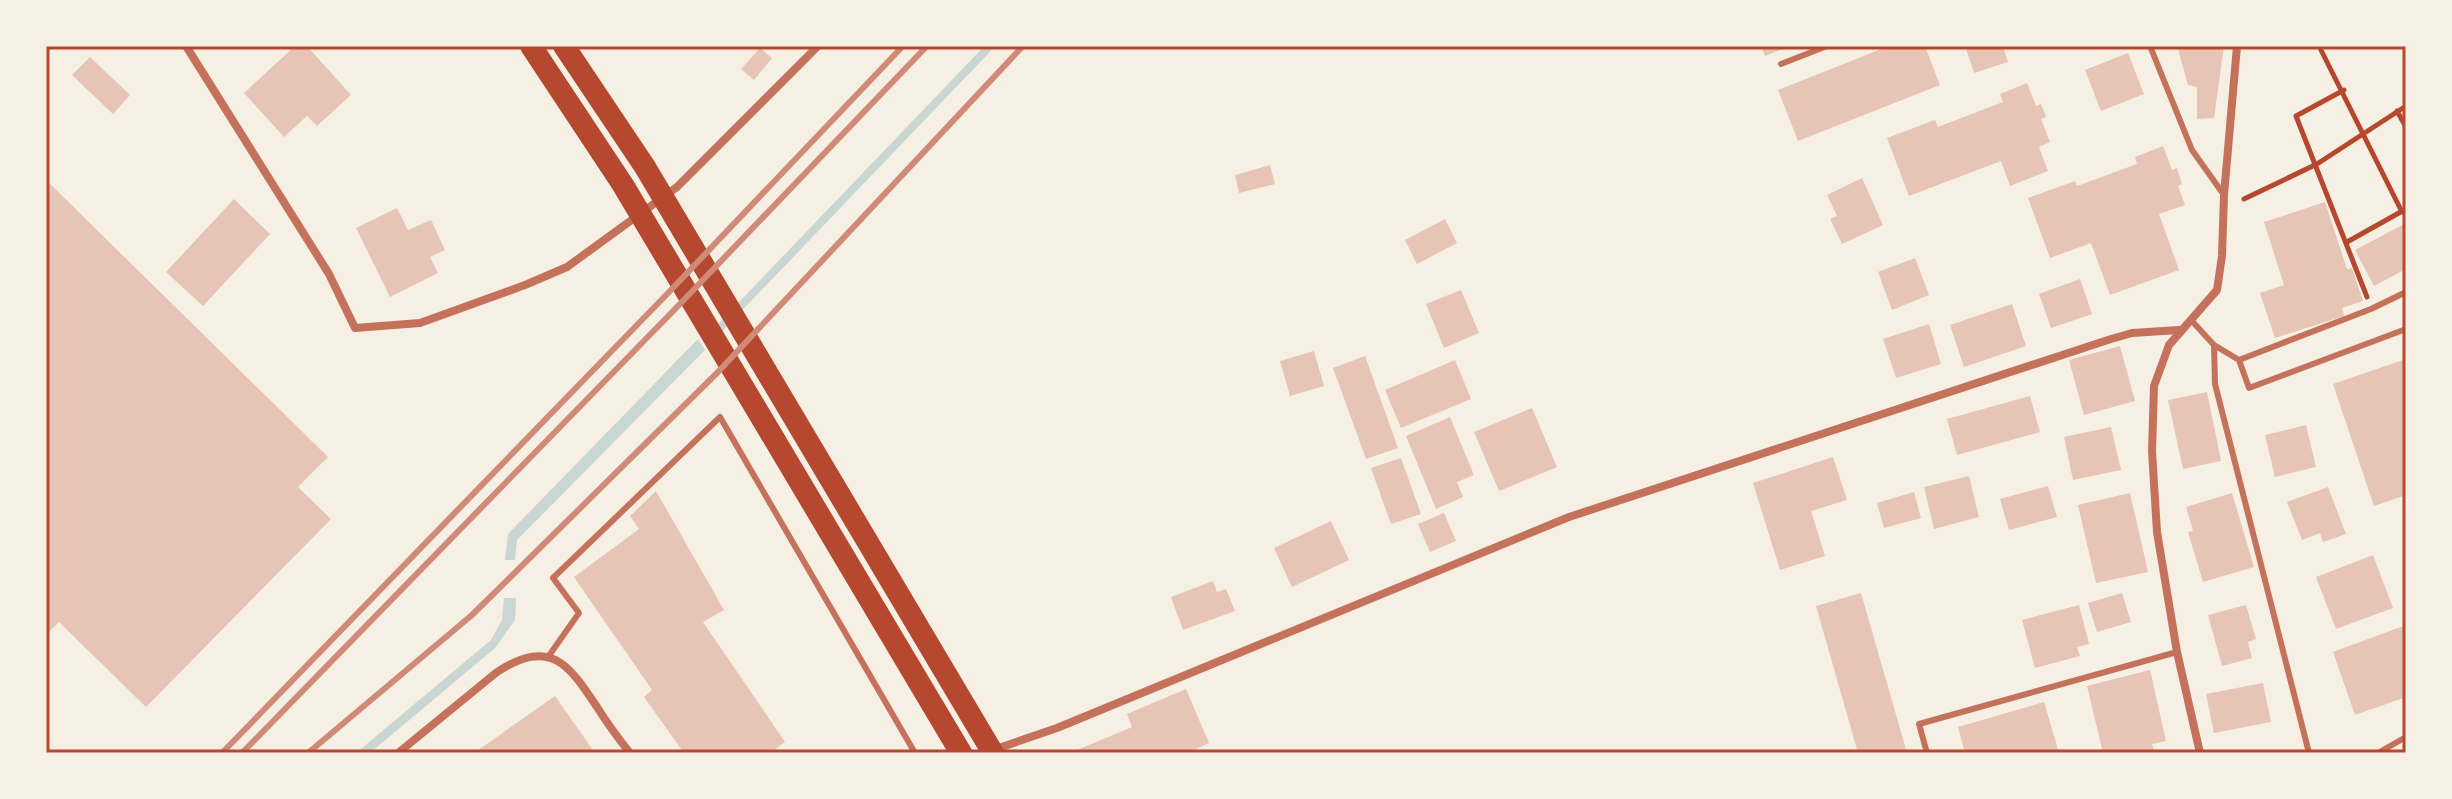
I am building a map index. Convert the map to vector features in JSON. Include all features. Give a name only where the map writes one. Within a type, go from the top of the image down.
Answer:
[{"type":"highway","points":[[531,46],[623,185],[961,753]]},
{"type":"highway","points":[[564,46],[645,167],[993,753]]},
{"type":"highway","points":[[932,650],[1010,753]]},
{"type":"highway","points":[[919,683],[953,753]]},
{"type":"street","points":[[186,46],[329,274],[355,328],[420,323],[567,267],[677,187],[818,46]]},
{"type":"street","points":[[2200,753],[2177,652],[2157,532],[2152,451],[2154,386],[2169,345],[2217,290],[2236,47],[2247,46]]},
{"type":"street","points":[[985,753],[1057,728],[1569,517],[2111,339],[2132,333],[2179,330]]},
{"type":"street","points":[[398,753],[508,665],[524,659],[548,657],[566,664],[573,672],[630,753]]},
{"type":"lane","points":[[1781,64],[1827,46]]},
{"type":"lane","points":[[2150,46],[2192,150],[2224,195]]},
{"type":"lane","points":[[2239,360],[2371,309],[2406,292]]},
{"type":"lane","points":[[2191,320],[2214,345],[2239,360],[2249,388],[2406,329]]},
{"type":"lane","points":[[2214,345],[2215,384],[2309,753]]},
{"type":"lane","points":[[548,657],[579,613],[553,578],[720,417],[915,753]]},
{"type":"lane","points":[[1927,753],[1919,724],[2177,652]]},
{"type":"lane","points":[[2378,753],[2406,737]]},
{"type":"path","points":[[2319,46],[2404,211],[2347,242]]},
{"type":"path","points":[[2342,90],[2296,116],[2371,309]]},
{"type":"path","points":[[2244,199],[2317,164],[2406,106]]},
{"type":"path","points":[[2397,111],[2406,127]]},
{"type":"shaded area","points":[[698,339],[705,350],[517,540],[515,560],[505,560],[508,534]]},
{"type":"shaded area","points":[[504,598],[516,598],[515,620],[495,648],[370,753],[356,753],[491,640],[502,620]]},
{"type":"building","points":[[295,46],[307,46],[351,95],[317,126],[307,116],[284,137],[244,93]]},
{"type":"building","points":[[1761,46],[1790,46],[1765,56]]},
{"type":"building","points":[[1889,46],[1925,46],[1940,85],[1798,141],[1778,90]]},
{"type":"building","points":[[1965,46],[2003,46],[2008,62],[1974,73]]},
{"type":"building","points":[[2177,46],[2224,46],[2214,118],[2197,119],[2197,87],[2188,85]]},
{"type":"building","points":[[760,48],[772,58],[754,80],[741,69]]},
{"type":"building","points":[[2128,53],[2144,94],[2101,111],[2085,70]]},
{"type":"building","points":[[90,57],[130,95],[113,114],[72,75]]},
{"type":"building","points":[[2027,83],[2036,106],[2041,104],[2046,117],[2041,119],[2050,142],[2039,147],[2048,171],[2010,186],[2001,161],[1909,196],[1887,138],[1935,120],[1938,127],[2003,102],[2000,94]]},
{"type":"building","points":[[2163,146],[2172,170],[2177,168],[2182,184],[2178,186],[2185,205],[2159,214],[2179,270],[2110,295],[2091,243],[2050,258],[2028,198],[2075,181],[2077,186],[2137,164],[2135,157]]},
{"type":"building","points":[[1270,165],[1275,184],[1239,193],[1235,175]]},
{"type":"building","points":[[1862,178],[1883,225],[1842,244],[1830,219],[1837,216],[1827,195]]},
{"type":"building","points":[[46,180],[328,457],[298,487],[331,519],[146,707],[59,622],[46,635]]},
{"type":"building","points":[[234,199],[270,234],[203,306],[166,272]]},
{"type":"building","points":[[2325,202],[2347,269],[2352,268],[2363,301],[2342,308],[2344,316],[2275,338],[2260,293],[2284,285],[2264,222]]},
{"type":"building","points":[[397,208],[408,230],[431,220],[445,250],[430,257],[438,273],[390,297],[356,228]]},
{"type":"building","points":[[1445,219],[1457,243],[1417,264],[1405,240]]},
{"type":"building","points":[[2406,223],[2406,269],[2374,286],[2355,250]]},
{"type":"building","points":[[1915,258],[1929,295],[1892,310],[1878,272]]},
{"type":"building","points":[[2080,279],[2092,314],[2051,328],[2039,294]]},
{"type":"building","points":[[1461,290],[1479,333],[1444,348],[1426,304]]},
{"type":"building","points":[[2012,304],[2026,346],[1964,367],[1950,325]]},
{"type":"building","points":[[1929,324],[1941,364],[1896,378],[1883,339]]},
{"type":"building","points":[[2120,346],[2135,401],[2084,415],[2069,360]]},
{"type":"building","points":[[1314,351],[1324,386],[1290,396],[1280,361]]},
{"type":"building","points":[[1365,356],[1398,448],[1366,459],[1333,368]]},
{"type":"building","points":[[2406,359],[2406,495],[2374,506],[2333,384]]},
{"type":"building","points":[[1455,360],[1471,399],[1401,428],[1385,390]]},
{"type":"building","points":[[2207,392],[2221,461],[2183,469],[2168,400]]},
{"type":"building","points":[[2030,396],[2040,432],[1957,455],[1947,419]]},
{"type":"building","points":[[1532,408],[1557,467],[1499,491],[1474,432]]},
{"type":"building","points":[[1450,417],[1474,475],[1457,482],[1463,497],[1436,509],[1406,436]]},
{"type":"building","points":[[2306,425],[2316,467],[2275,477],[2265,435]]},
{"type":"building","points":[[2111,427],[2121,470],[2073,480],[2064,437]]},
{"type":"building","points":[[1833,457],[1847,500],[1811,511],[1825,556],[1780,570],[1753,483]]},
{"type":"building","points":[[1401,458],[1421,514],[1391,524],[1371,468]]},
{"type":"building","points":[[1969,476],[1979,517],[1934,529],[1924,487]]},
{"type":"building","points":[[2048,486],[2057,517],[2009,530],[2000,499]]},
{"type":"building","points":[[2328,487],[2346,534],[2323,542],[2320,533],[2302,540],[2287,502]]},
{"type":"building","points":[[656,491],[724,610],[703,622],[785,742],[770,753],[684,753],[644,697],[652,690],[574,577],[639,529],[630,516]]},
{"type":"building","points":[[1914,492],[1921,518],[1884,528],[1877,503]]},
{"type":"building","points":[[2130,493],[2148,572],[2096,583],[2078,505]]},
{"type":"building","points":[[2232,493],[2254,567],[2203,582],[2188,532],[2193,531],[2186,507]]},
{"type":"building","points":[[1444,513],[1456,541],[1430,552],[1418,524]]},
{"type":"building","points":[[1331,521],[1349,560],[1292,587],[1274,548]]},
{"type":"building","points":[[2373,555],[2393,608],[2336,629],[2316,577]]},
{"type":"building","points":[[1213,581],[1217,592],[1226,589],[1235,611],[1183,630],[1171,597]]},
{"type":"building","points":[[1861,593],[1907,753],[1858,753],[1816,606]]},
{"type":"building","points":[[2122,593],[2131,622],[2097,632],[2088,603]]},
{"type":"building","points":[[2079,605],[2089,644],[2077,647],[2080,656],[2035,668],[2022,620]]},
{"type":"building","points":[[2246,605],[2256,639],[2248,642],[2252,658],[2222,666],[2208,615]]},
{"type":"building","points":[[2406,625],[2406,697],[2355,715],[2333,652]]},
{"type":"building","points":[[2150,670],[2166,741],[2152,744],[2154,750],[2142,753],[2103,753],[2087,686]]},
{"type":"building","points":[[2263,683],[2271,722],[2214,733],[2206,694]]},
{"type":"building","points":[[1186,689],[1209,743],[1186,753],[1070,753],[1132,727],[1127,714]]},
{"type":"building","points":[[555,696],[595,753],[474,753]]},
{"type":"building","points":[[2044,702],[2059,753],[1965,753],[1958,727]]},
{"type":"waterway","points":[[714,334],[990,46]]},
{"type":"railway","points":[[222,753],[903,46]]},
{"type":"railway","points":[[242,753],[927,46]]},
{"type":"railway","points":[[308,753],[472,615],[718,372],[1023,46]]}]
